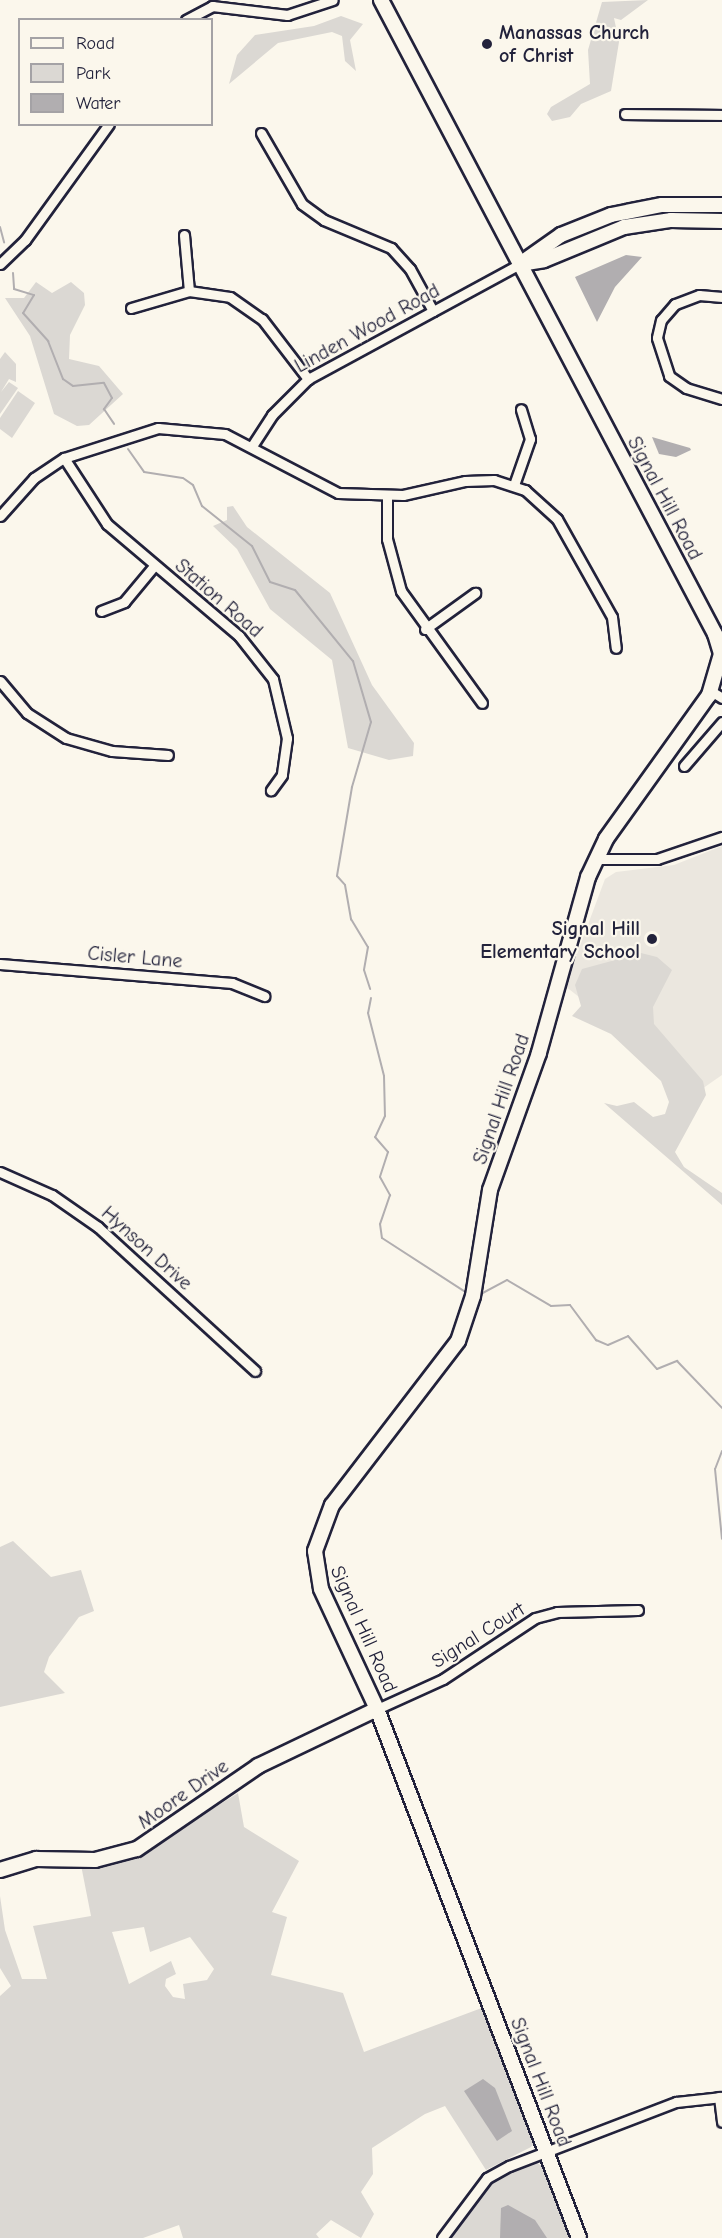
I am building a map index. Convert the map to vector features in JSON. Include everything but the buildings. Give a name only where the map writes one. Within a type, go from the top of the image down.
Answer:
[{"type":"main road","name":"Signal Hill Road","points":[[381,0],[715,634],[721,657],[716,695],[595,859],[539,1053],[490,1190],[465,1327],[450,1356],[332,1505],[317,1539],[315,1563],[321,1589],[377,1709],[579,2238]]},
{"type":"main road","points":[[520,264],[561,235],[610,216],[662,205],[722,205]]},
{"type":"main road","points":[[520,264],[544,260],[624,227],[671,219],[722,221]]},
{"type":"main road","name":"Moore Drive","points":[[0,1870],[36,1859],[95,1860],[138,1850],[258,1766],[377,1709]]},
{"type":"street","points":[[190,18],[212,6],[287,15],[333,0]]},
{"type":"street","points":[[625,114],[722,115]]},
{"type":"street","points":[[0,264],[25,240],[108,126]]},
{"type":"street","points":[[261,133],[302,204],[324,220],[391,248],[433,310]]},
{"type":"street","points":[[184,235],[189,291]]},
{"type":"street","name":"Linden Wood Road","points":[[252,446],[272,415],[308,379],[520,264]]},
{"type":"street","points":[[131,308],[189,291],[217,292],[252,309],[308,379]]},
{"type":"street","points":[[722,297],[699,295],[675,304],[661,320],[657,338],[669,376],[686,388],[722,399]]},
{"type":"street","points":[[514,485],[530,439],[521,409]]},
{"type":"street","points":[[0,516],[34,478],[64,458],[158,428],[210,431],[252,446],[331,491],[387,497],[465,481],[514,485],[534,496],[565,530],[612,617],[616,648]]},
{"type":"street","name":"Station Road","points":[[64,458],[96,512],[154,566],[239,636],[273,679],[287,738],[282,775],[271,790]]},
{"type":"street","points":[[387,497],[393,572],[425,629],[482,703]]},
{"type":"street","points":[[101,611],[124,603],[154,566]]},
{"type":"street","points":[[425,629],[475,593]]},
{"type":"street","points":[[1,684],[27,713],[66,738],[112,751],[168,755]]},
{"type":"street","points":[[684,766],[722,722]]},
{"type":"street","points":[[595,859],[657,859],[722,837]]},
{"type":"street","name":"Cisler Lane","points":[[0,964],[232,983],[264,996]]},
{"type":"street","name":"Hynson Drive","points":[[0,1172],[52,1195],[88,1219],[255,1371]]},
{"type":"street","name":"Signal Court","points":[[377,1709],[442,1679],[536,1618],[557,1612],[638,1610]]},
{"type":"street","points":[[442,2238],[488,2178],[547,2151],[676,2102],[720,2097],[722,2122]]},
{"type":"shaded area","name":"Signal Hill Elementary School","points":[[722,846],[722,1075],[699,1091],[565,986],[605,879],[616,872],[674,865]]},
{"type":"green space","points":[[648,0],[621,20],[614,18],[619,42],[611,91],[581,104],[570,117],[552,121],[547,114],[551,107],[590,84],[588,50],[602,2]]},
{"type":"green space","points":[[341,16],[363,24],[350,40],[356,71],[345,61],[342,36],[332,32],[278,43],[229,84],[237,55],[255,35],[314,26]]},
{"type":"green space","points":[[36,282],[52,293],[71,282],[84,293],[85,305],[70,335],[69,359],[99,366],[123,394],[89,425],[77,426],[54,414],[30,336],[5,298],[24,298]]},
{"type":"green space","points":[[5,352],[16,364],[16,382],[9,379],[1,392],[9,382],[18,388],[0,414],[0,359]]},
{"type":"green space","points":[[18,391],[35,403],[12,438],[0,429],[0,418]]},
{"type":"green space","points":[[233,506],[247,527],[330,593],[372,685],[414,743],[413,756],[389,760],[348,748],[332,660],[270,609],[237,549],[213,526],[227,520],[227,507]]},
{"type":"green space","points":[[641,953],[657,957],[672,970],[653,1007],[654,1024],[703,1081],[706,1095],[675,1152],[684,1167],[722,1193],[722,1205],[604,1103],[617,1106],[634,1102],[653,1117],[665,1114],[669,1102],[661,1081],[611,1034],[572,1016],[581,1006],[575,985],[582,969]]},
{"type":"green space","points":[[13,1541],[51,1577],[81,1570],[94,1611],[79,1617],[49,1657],[44,1672],[65,1693],[0,1707],[0,1547]]},
{"type":"green space","points":[[238,1793],[244,1827],[299,1861],[272,1912],[287,1917],[271,1975],[343,1993],[364,2052],[487,2006],[535,2141],[531,2147],[486,2170],[445,2106],[425,2114],[372,2148],[373,2174],[361,2192],[374,2214],[361,2238],[331,2220],[316,2234],[319,2238],[183,2238],[179,2225],[143,2238],[0,2238],[0,1996],[11,1986],[0,1968],[0,1896],[5,1930],[22,1979],[47,1979],[33,1926],[91,1916],[81,1865],[133,1858]],"holes":[[[144,1927],[150,1952],[190,1937],[214,1969],[207,1980],[183,1984],[185,1999],[173,1997],[165,1986],[166,1979],[176,1974],[171,1961],[129,1984],[112,1932]]]},
{"type":"green space","points":[[536,2162],[549,2171],[574,2238],[447,2238],[490,2182]]},
{"type":"water","points":[[626,255],[642,257],[615,287],[597,322],[575,277]]},
{"type":"water","points":[[652,437],[691,450],[676,457],[659,454]]},
{"type":"water","points":[[483,2079],[495,2088],[512,2131],[497,2141],[464,2091]]},
{"type":"water","points":[[508,2205],[535,2220],[547,2238],[500,2238],[501,2208]]},
{"type":"waterway","points":[[0,227],[4,242]]},
{"type":"waterway","points":[[13,273],[14,289],[34,295],[23,313],[48,341],[63,379],[73,386],[104,383],[112,398],[104,409],[114,424]]},
{"type":"waterway","points":[[128,449],[144,472],[183,478],[193,485],[202,506],[252,546],[270,582],[295,590],[353,661],[371,722],[352,787],[337,876],[345,885],[351,919],[368,947],[364,970],[370,989]]},
{"type":"waterway","points":[[371,998],[368,1013],[384,1076],[385,1116],[375,1137],[388,1152],[380,1177],[390,1195],[380,1224],[382,1238],[467,1293]]},
{"type":"waterway","points":[[479,1295],[507,1280],[551,1306],[570,1305],[596,1340],[608,1345],[628,1336],[657,1369],[677,1361],[722,1408]]},
{"type":"waterway","points":[[722,1451],[715,1469],[722,1539]]},
{"type":"place","name":"Manassas Church of Christ","points":[[487,44]]},
{"type":"place","name":"Signal Hill Elementary School","points":[[652,939]]}]
